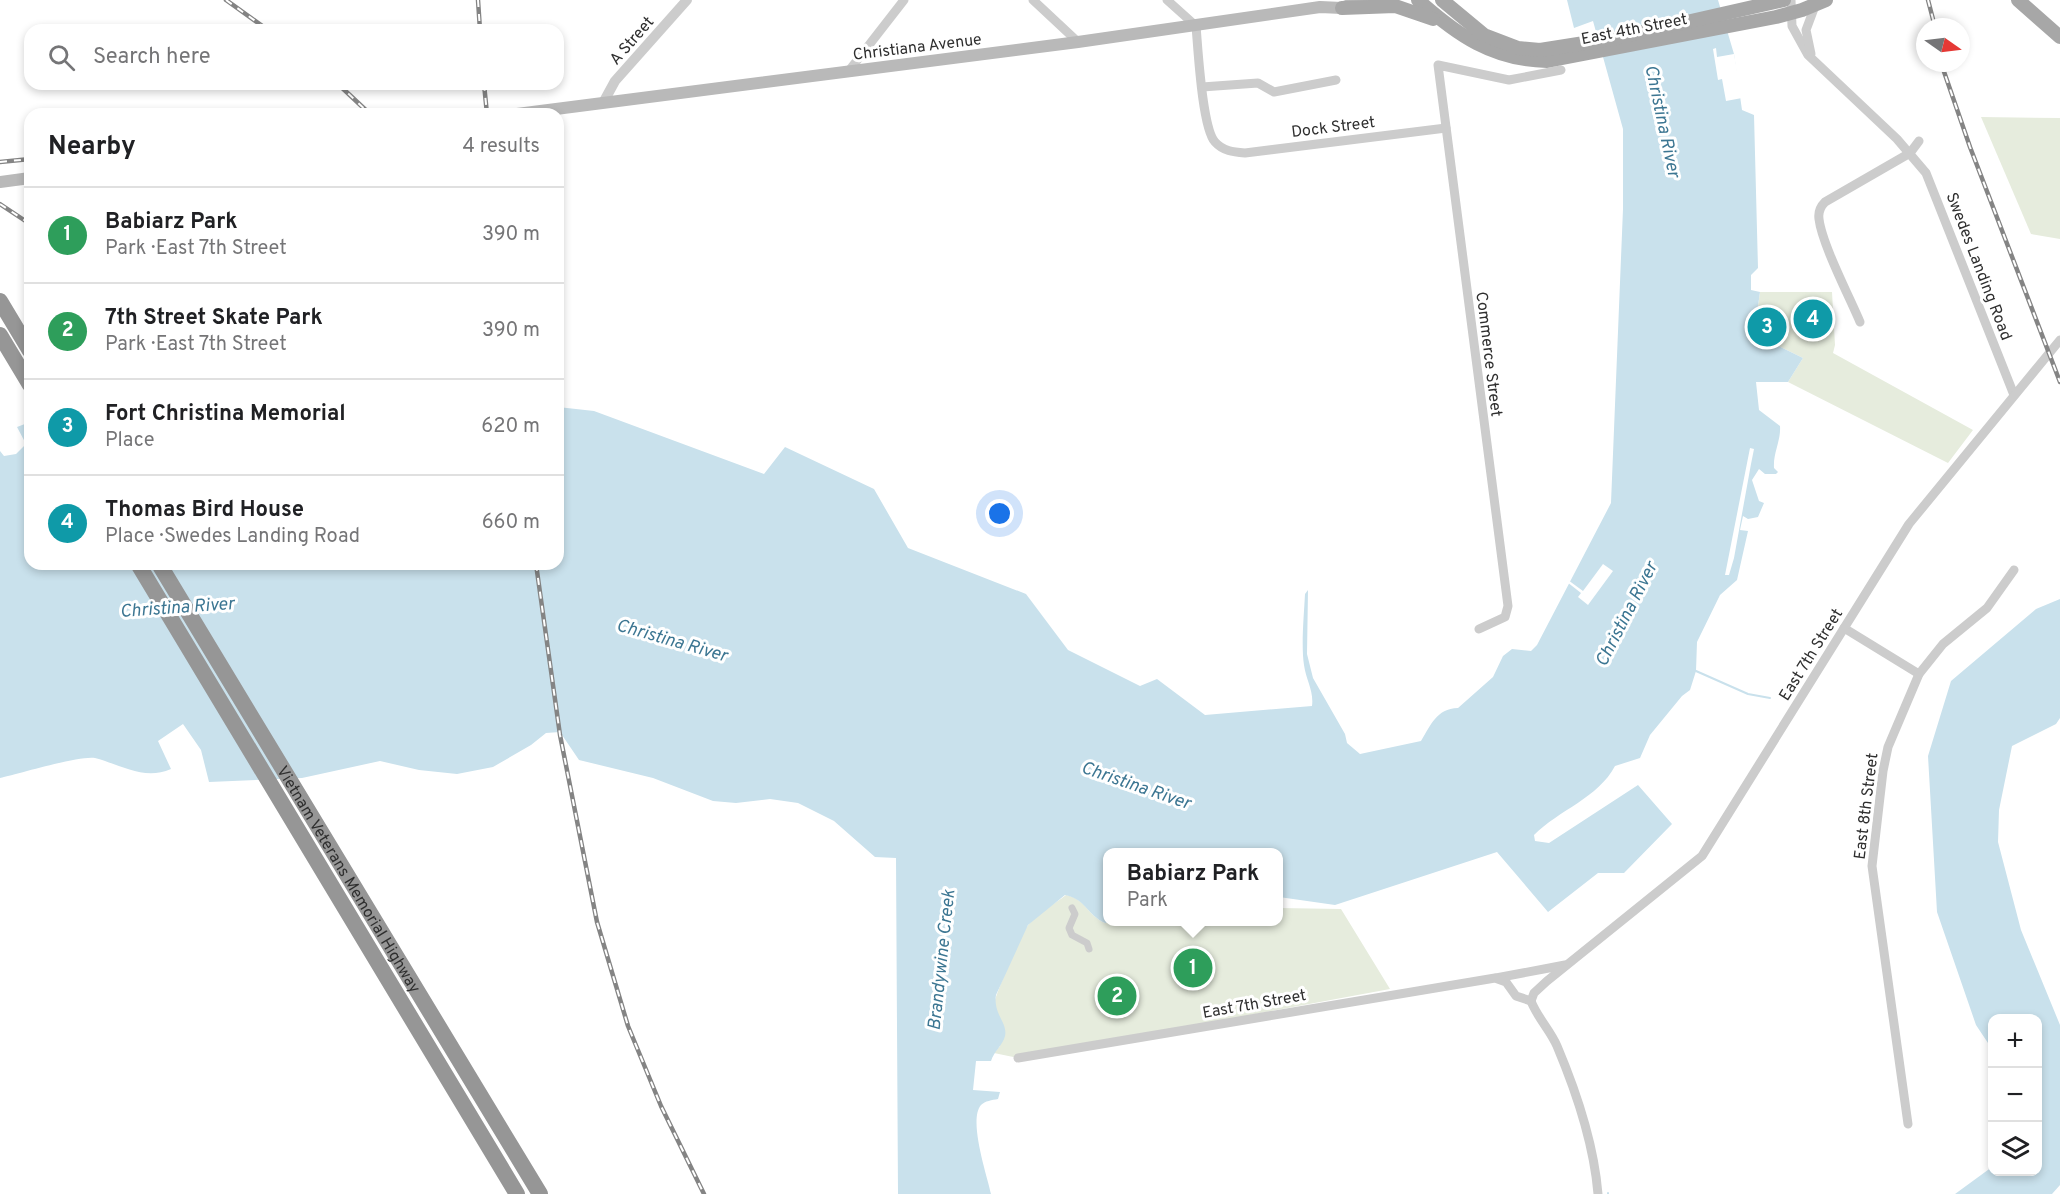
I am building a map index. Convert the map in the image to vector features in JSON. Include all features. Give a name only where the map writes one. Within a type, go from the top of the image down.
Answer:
[{"type":"highway","points":[[0,301],[24,341]]},
{"type":"highway","points":[[0,335],[24,375]]},
{"type":"highway","name":"Vietnam Veterans Memorial Highway","points":[[142,570],[517,1194]]},
{"type":"highway","name":"Vietnam Veterans Memorial Highway","points":[[163,570],[540,1194]]},
{"type":"main road","name":"Christiana Avenue","points":[[564,108],[1078,42],[1361,0]]},
{"type":"main road","points":[[1418,0],[1453,30]]},
{"type":"main road","points":[[1442,0],[1474,29],[1517,53]]},
{"type":"main road","points":[[1337,4],[1407,8],[1453,30],[1481,47],[1517,53],[1566,47],[1784,0]]},
{"type":"main road","points":[[2018,0],[2058,32]]},
{"type":"main road","name":"East 4th Street","points":[[1517,53],[1563,59],[1820,3]]},
{"type":"main road","points":[[0,182],[24,179]]},
{"type":"street","name":"A Street","points":[[603,103],[615,81],[687,0]]},
{"type":"street","points":[[848,72],[904,0]]},
{"type":"street","points":[[1033,0],[1078,42]]},
{"type":"street","points":[[1167,0],[1196,26],[1202,87],[1258,83],[1274,92],[1336,80]]},
{"type":"street","name":"Swedes Landing Road","points":[[1816,65],[1808,47],[1806,30],[1820,3]]},
{"type":"street","name":"Swedes Landing Road","points":[[1785,10],[1795,33],[1816,65],[1910,153],[1926,174],[2014,395]]},
{"type":"street","name":"Commerce Street","points":[[1479,629],[1505,617],[1508,606],[1438,65],[1509,80],[1561,70]]},
{"type":"street","name":"Dock Street","points":[[1202,87],[1211,137],[1225,150],[1245,153],[1446,128]]},
{"type":"street","points":[[1860,322],[1826,240],[1819,221],[1819,211],[1825,202],[1910,153],[1919,141]]},
{"type":"street","name":"East 7th Street","points":[[1531,1001],[1534,993],[1702,856],[1909,524],[2060,340]]},
{"type":"street","name":"East 8th Street","points":[[1908,1124],[1872,854],[1888,747],[1919,674],[1943,644],[1987,608],[2014,570]]},
{"type":"street","points":[[1844,628],[1919,674]]},
{"type":"street","points":[[1072,908],[1075,914],[1069,928],[1072,935],[1087,943],[1089,949]]},
{"type":"street","name":"East 7th Street","points":[[1018,1058],[1568,965]]},
{"type":"street","points":[[1495,978],[1506,982],[1516,996],[1531,1001],[1550,1032],[1580,1112],[1594,1166],[1598,1194]]},
{"type":"green space","points":[[1981,117],[2060,118],[2060,239],[2031,234]]},
{"type":"green space","points":[[1760,292],[1832,292],[1835,345],[1833,353],[1973,430],[1948,463],[1788,382],[1803,358],[1754,334]]},
{"type":"green space","points":[[1066,895],[1083,904],[1103,922],[1103,926],[1283,926],[1283,908],[1341,909],[1390,989],[1018,1058],[994,1053],[1000,1046],[994,1005],[999,990],[1026,929],[1042,912]]},
{"type":"water","points":[[1567,0],[1718,0],[1734,54],[1742,110],[1754,115],[1758,268],[1751,275],[1751,290],[1760,292],[1754,334],[1803,358],[1788,382],[1756,382],[1759,410],[1780,426],[1774,463],[1774,468],[1778,472],[1765,474],[1759,469],[1752,480],[1759,501],[1764,503],[1758,517],[1748,519],[1743,516],[1740,530],[1748,531],[1737,580],[1720,595],[1697,642],[1696,671],[1690,690],[1682,696],[1650,735],[1640,758],[1615,766],[1599,787],[1534,835],[1535,841],[1549,843],[1638,785],[1672,824],[1624,873],[1598,873],[1548,912],[1497,852],[1335,905],[1283,898],[1283,848],[1103,848],[1103,922],[1078,900],[1065,895],[1028,925],[996,995],[997,1008],[1005,1036],[991,1061],[976,1061],[973,1090],[1000,1092],[998,1099],[981,1105],[977,1123],[977,1135],[991,1194],[898,1194],[896,858],[875,857],[834,821],[798,803],[770,799],[736,803],[713,801],[653,778],[579,760],[560,732],[546,733],[531,745],[493,767],[457,774],[419,770],[380,761],[302,778],[209,782],[201,750],[183,724],[158,741],[171,769],[161,772],[142,773],[95,758],[88,758],[0,778],[0,451],[4,456],[16,454],[24,446],[24,570],[564,570],[564,408],[594,411],[764,474],[785,447],[874,489],[908,548],[1026,594],[1068,650],[1140,686],[1157,679],[1205,715],[1312,706],[1312,695],[1303,657],[1305,594],[1308,590],[1307,654],[1313,678],[1345,734],[1347,743],[1360,754],[1421,741],[1439,715],[1444,711],[1458,708],[1493,677],[1503,656],[1512,649],[1531,651],[1537,645],[1611,503],[1623,209],[1623,129],[1593,21],[1574,28]]},
{"type":"water","points":[[24,424],[24,440],[17,427]]},
{"type":"water","points":[[2060,599],[2060,718],[2056,724],[2012,746],[1999,810],[1998,842],[2021,930],[2060,1025],[2060,1185],[2052,1194],[1955,1194],[1988,1170],[1988,1176],[2042,1176],[2042,1014],[1988,1014],[1988,1043],[1976,1025],[1937,912],[1928,756],[1951,681],[2036,609]]},
{"type":"pier","points":[[1716,48],[1717,57],[1734,54],[1742,98],[1726,101],[1722,79],[1718,80],[1713,49]]},
{"type":"pier","points":[[1750,448],[1754,449],[1734,558],[1729,575],[1725,575]]},
{"type":"pier","points":[[1603,564],[1613,571],[1588,605],[1578,597],[1581,593],[1567,582],[1568,580],[1583,591]]},
{"type":"waterway","points":[[1696,671],[1748,694],[1770,698]]},
{"type":"railway","points":[[226,0],[260,24]]},
{"type":"railway","points":[[478,0],[480,24]]},
{"type":"railway","points":[[1928,0],[1933,18]]},
{"type":"railway","points":[[1944,72],[1970,147],[2060,382]]},
{"type":"railway","points":[[344,90],[364,108]]},
{"type":"railway","points":[[485,90],[486,108]]},
{"type":"railway","points":[[0,162],[24,160]]},
{"type":"railway","points":[[0,204],[24,220]]},
{"type":"railway","points":[[537,570],[560,735],[597,922],[628,1026],[661,1106],[704,1194]]},
{"type":"place","name":"Thomas Bird House","points":[[1813,319]]},
{"type":"place","name":"Fort Christina Memorial","points":[[1767,327]]},
{"type":"place","name":"Babiarz Park","points":[[1193,968]]},
{"type":"place","name":"7th Street Skate Park","points":[[1117,996]]},
{"type":"water label","name":"Christina River","points":[[1663,121]]},
{"type":"water label","name":"Christina River","points":[[177,607]]},
{"type":"water label","name":"Christina River","points":[[1626,614]]},
{"type":"water label","name":"Christina River","points":[[672,640]]},
{"type":"water label","name":"Christina River","points":[[1136,785]]},
{"type":"water label","name":"Brandywine Creek","points":[[941,960]]}]
